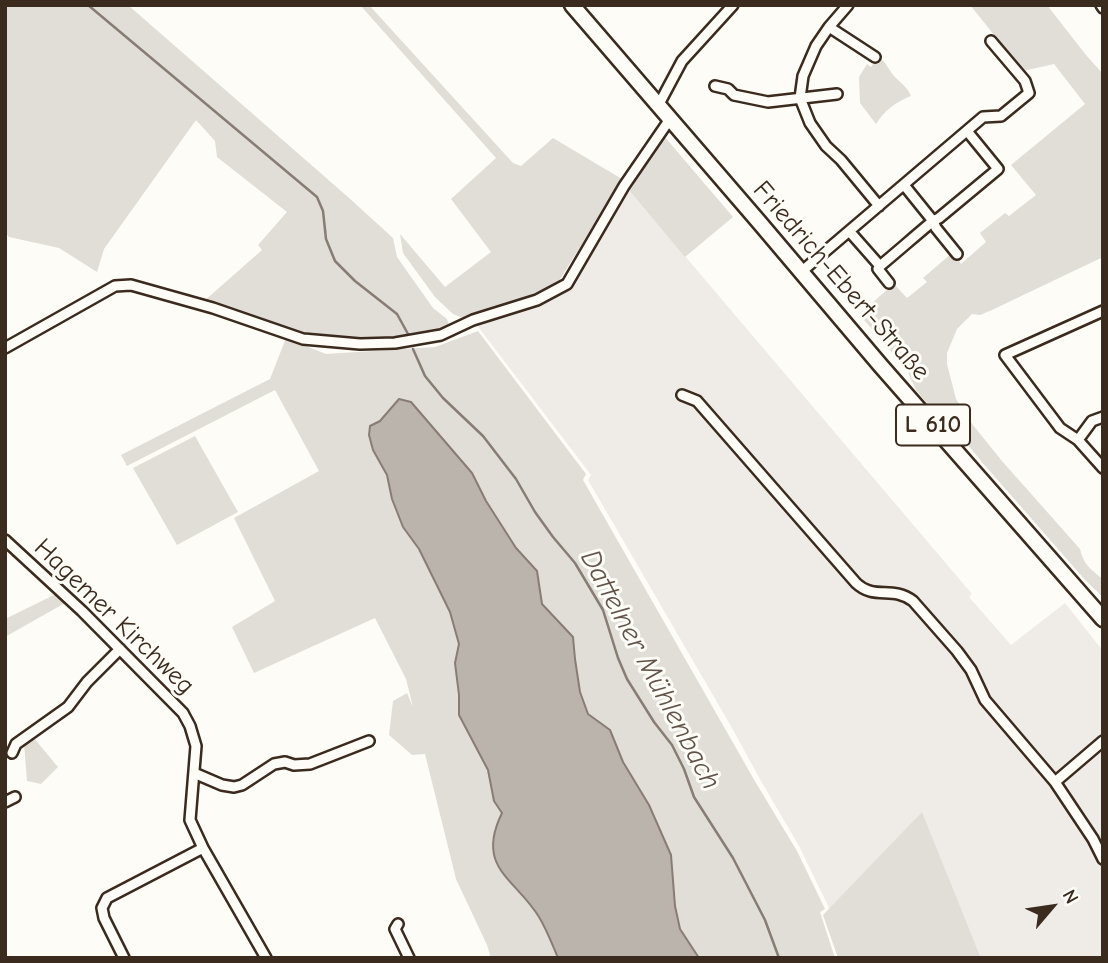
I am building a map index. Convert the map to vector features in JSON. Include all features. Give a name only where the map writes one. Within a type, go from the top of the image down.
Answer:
[{"type":"main road","name":"Friedrich-Ebert-Straße","points":[[572,5],[659,106],[666,124],[801,272],[1103,619]]},
{"type":"street","points":[[659,106],[682,61],[733,5]]},
{"type":"street","points":[[848,5],[816,46],[803,76],[800,98],[810,123],[826,146],[842,160],[879,206]]},
{"type":"street","points":[[829,27],[875,57]]},
{"type":"street","points":[[801,272],[983,117],[1002,116],[1029,93],[1025,81],[991,41]]},
{"type":"street","points":[[715,86],[728,89],[734,94],[768,102],[837,94]]},
{"type":"street","points":[[5,348],[115,286],[131,285],[213,308],[303,339],[360,344],[396,343],[441,335],[473,320],[537,300],[567,284],[624,186],[666,124]]},
{"type":"street","points":[[889,283],[878,269],[880,266],[998,169],[967,131]]},
{"type":"street","points":[[904,185],[957,254]]},
{"type":"street","points":[[850,232],[880,266]]},
{"type":"street","points":[[1103,312],[1005,355],[1060,428],[1078,440],[1103,468]]},
{"type":"street","points":[[682,395],[697,401],[863,590],[873,593],[895,592],[904,594],[913,601],[971,670],[985,700],[1055,782],[1103,859]]},
{"type":"street","points":[[1078,440],[1092,421],[1103,417]]},
{"type":"street","name":"Hagemer Kirchweg","points":[[5,540],[82,611],[183,713],[196,746],[190,820],[203,848],[266,958]]},
{"type":"street","points":[[12,753],[16,744],[68,708],[87,682],[120,649]]},
{"type":"street","points":[[194,773],[234,787],[242,785],[274,764],[310,764],[369,741]]},
{"type":"street","points":[[1055,782],[1103,741]]},
{"type":"street","points":[[5,802],[15,797]]},
{"type":"street","points":[[124,958],[104,918],[102,908],[107,898],[203,848]]},
{"type":"street","points":[[398,924],[395,929],[408,958]]},
{"type":"shaded area","points":[[5,5],[128,5],[393,238],[397,257],[433,308],[447,319],[449,325],[438,331],[375,340],[320,337],[283,329],[203,302],[262,250],[258,245],[287,212],[217,157],[215,141],[196,120],[104,249],[97,272],[59,248],[9,237],[5,232]]},
{"type":"shaded area","points":[[360,5],[369,5],[513,163],[521,166],[553,138],[622,179],[559,281],[541,292],[465,319],[453,314],[435,297],[403,253],[400,234],[445,287],[491,252],[451,199],[496,158]]},
{"type":"shaded area","points":[[970,5],[1047,5],[1103,74],[1103,257],[992,310],[980,315],[972,314],[957,329],[947,353],[947,364],[956,399],[973,425],[1080,549],[1088,566],[1103,579],[1103,597],[981,461],[939,409],[932,404],[930,407],[916,390],[907,370],[859,314],[894,284],[907,298],[927,282],[923,278],[952,253],[961,264],[986,242],[980,233],[1005,213],[1009,216],[1036,195],[1011,165],[1085,104],[1054,64],[1023,71]]},
{"type":"shaded area","points":[[878,57],[911,96],[891,107],[876,124],[860,103],[859,77],[867,64],[871,67]]},
{"type":"shaded area","points":[[664,136],[733,217],[685,257],[628,189]]},
{"type":"shaded area","points":[[628,189],[972,594],[969,597],[1011,645],[1065,603],[1103,651],[1103,958],[981,958],[922,813],[830,910],[799,846],[588,480],[591,475],[473,320],[570,289]]},
{"type":"shaded area","points":[[478,331],[586,474],[583,480],[797,851],[825,909],[820,912],[835,958],[491,958],[456,879],[425,754],[412,755],[389,735],[393,701],[407,693],[413,707],[406,679],[375,618],[254,673],[232,627],[275,601],[234,518],[319,471],[275,390],[127,466],[121,455],[270,379],[286,338],[326,354],[435,347]]},
{"type":"shaded area","points":[[399,399],[411,402],[472,473],[516,548],[537,571],[542,604],[573,637],[580,692],[588,714],[610,730],[623,762],[649,805],[671,855],[675,906],[680,929],[699,958],[558,958],[539,917],[501,871],[493,847],[502,813],[494,801],[488,770],[459,715],[455,663],[459,644],[450,612],[419,549],[403,527],[392,499],[387,475],[373,450],[369,435],[370,426],[380,421]]},
{"type":"shaded area","points":[[195,436],[238,512],[177,545],[133,468]]},
{"type":"shaded area","points":[[56,594],[65,603],[5,637],[5,619]]},
{"type":"shaded area","points":[[33,737],[58,767],[41,784],[27,781],[24,743]]},
{"type":"shaded area","points":[[922,812],[981,958],[838,958],[823,915]]},
{"type":"waterway","name":"Dattelner Mühlenbach","points":[[88,5],[317,197],[323,211],[326,239],[335,261],[355,281],[397,314],[408,334]]},
{"type":"waterway","name":"Dattelner Mühlenbach","points":[[413,349],[425,376],[443,398],[483,436],[516,479],[553,537],[575,563],[603,610],[627,679],[672,745],[694,797],[733,858],[765,920],[779,958]]}]
